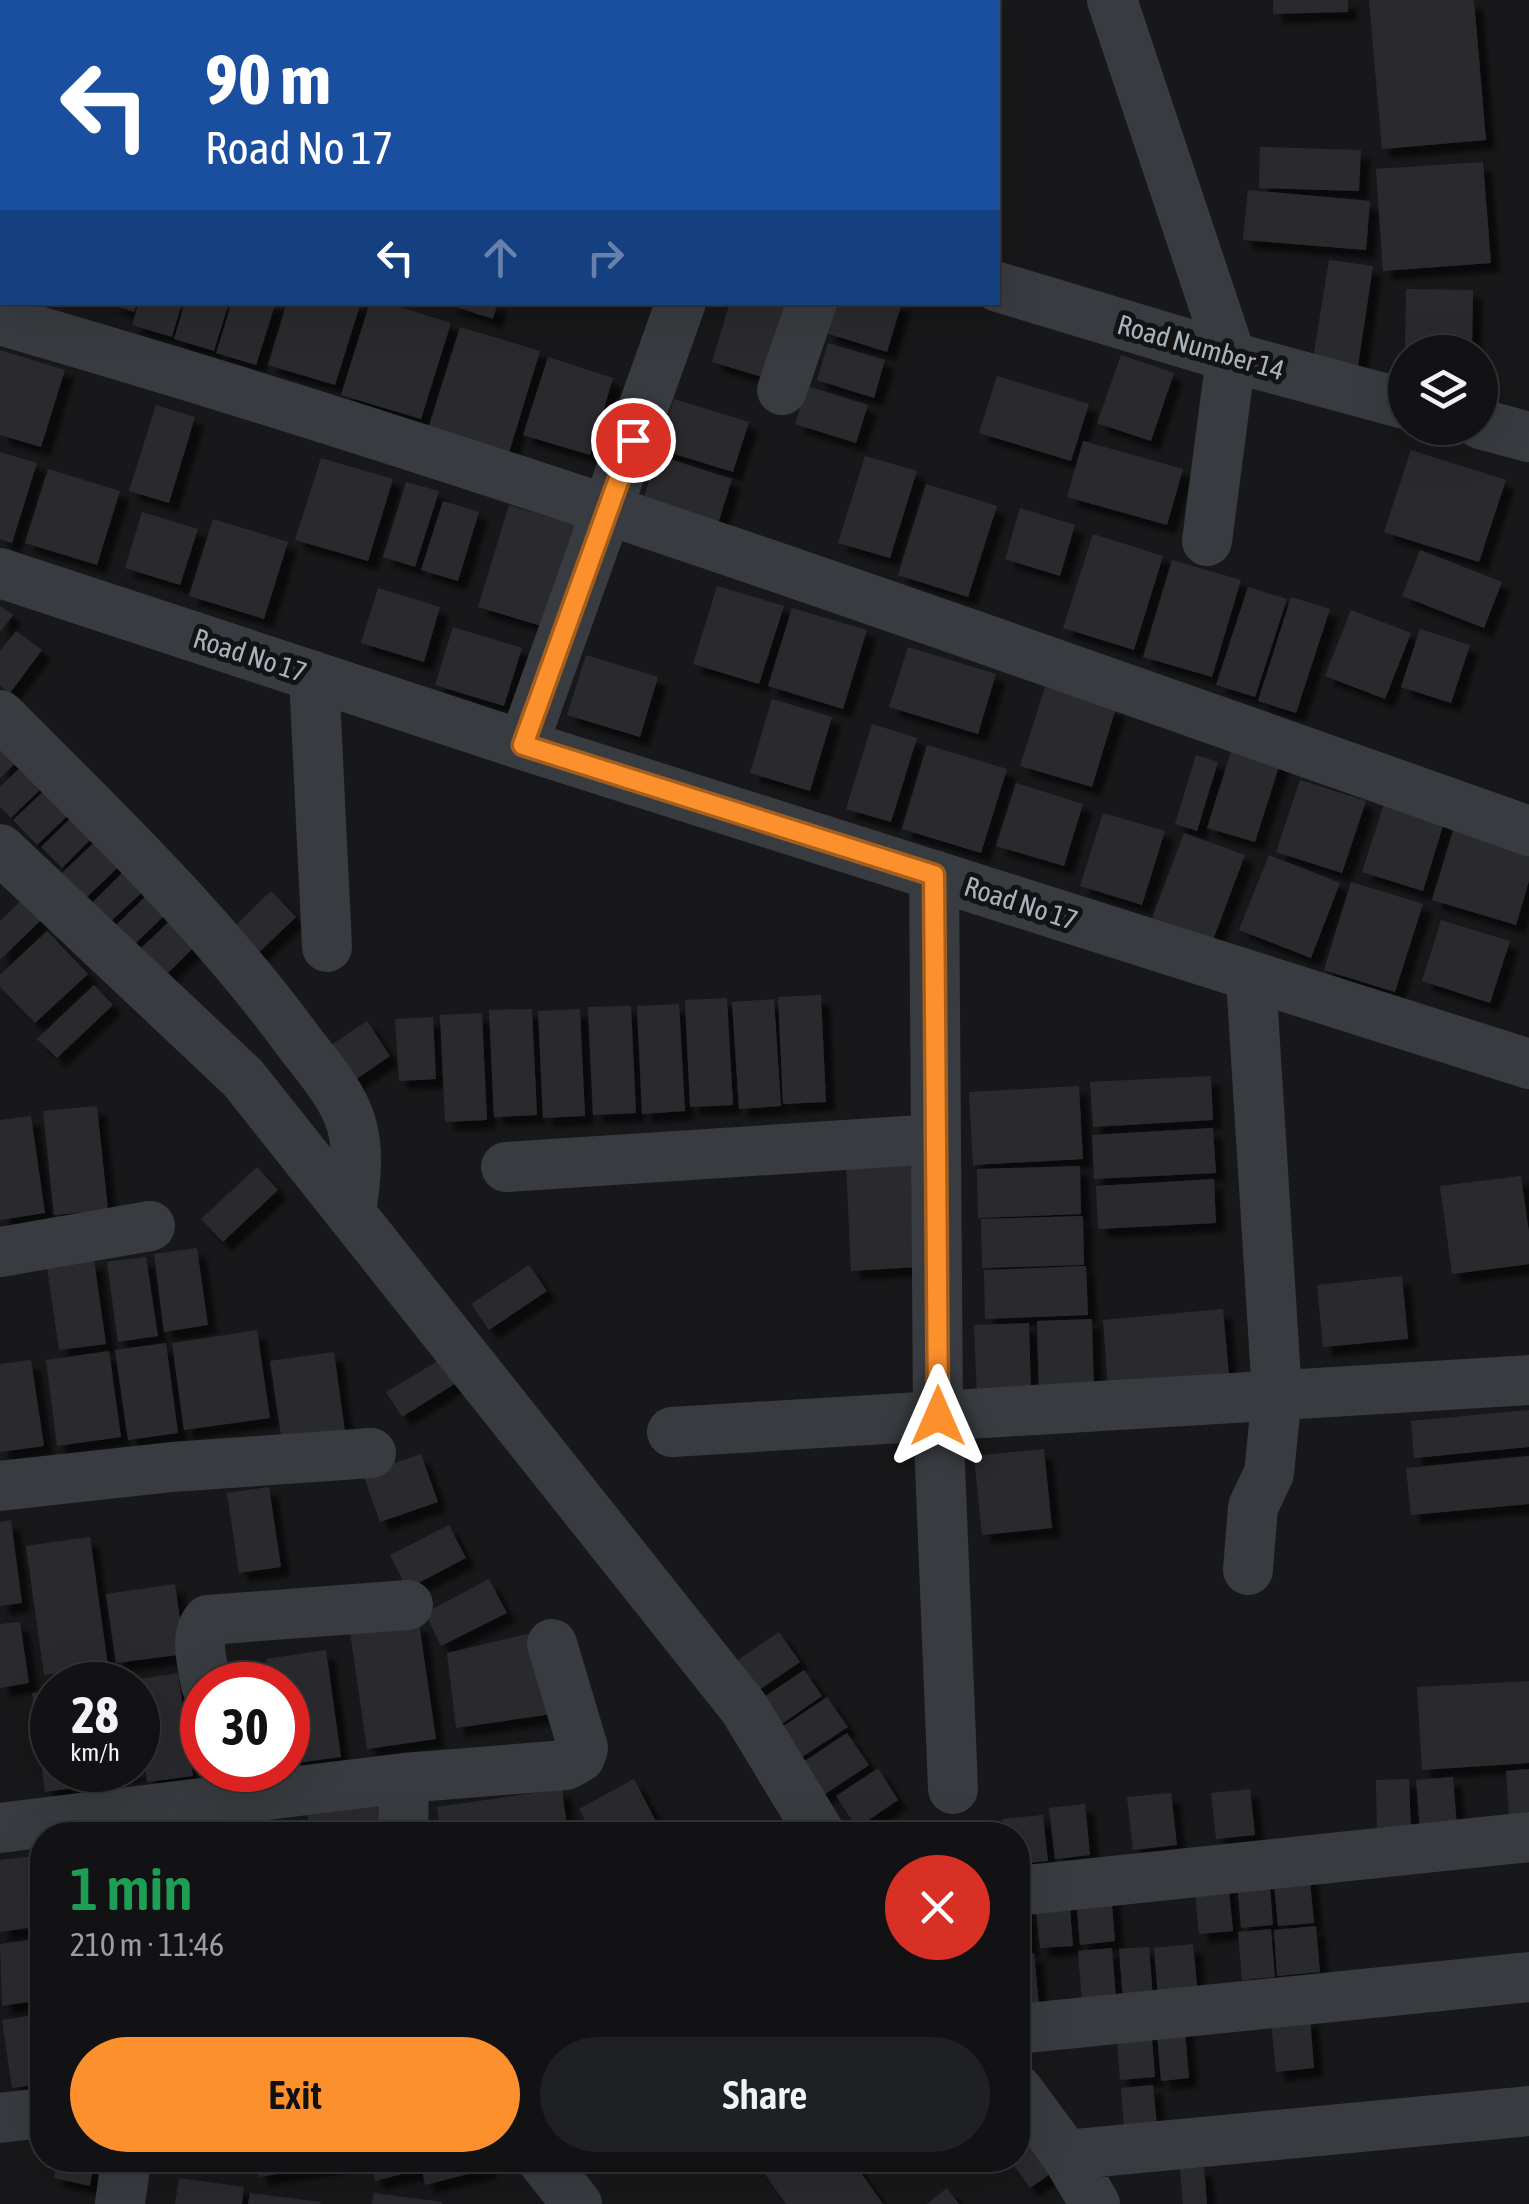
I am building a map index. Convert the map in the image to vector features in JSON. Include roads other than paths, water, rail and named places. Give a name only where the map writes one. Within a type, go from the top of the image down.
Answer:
[{"type":"street","points":[[1112,0],[1231,357],[1206,541]]},
{"type":"street","name":"Road Number 14","points":[[1000,288],[1388,399]]},
{"type":"street","points":[[523,745],[680,305]]},
{"type":"street","points":[[782,390],[811,305]]},
{"type":"street","points":[[0,320],[217,383],[609,508],[1529,831]]},
{"type":"street","points":[[1498,428],[1529,436]]},
{"type":"street","name":"Road No 17","points":[[0,573],[523,745],[1529,1064]]},
{"type":"street","points":[[314,676],[328,948]]},
{"type":"street","points":[[0,716],[118,832],[250,976],[336,1092],[350,1119],[356,1150],[350,1214]]},
{"type":"street","points":[[0,849],[242,1078],[744,1708],[813,1822]]},
{"type":"street","points":[[934,875],[938,1416],[952,1789]]},
{"type":"street","points":[[1248,1570],[1253,1507],[1269,1473],[1277,1395],[1251,978]]},
{"type":"street","points":[[506,1167],[936,1139]]},
{"type":"street","points":[[0,1252],[150,1226]]},
{"type":"street","points":[[672,1432],[1529,1380]]},
{"type":"street","points":[[0,1486],[172,1467],[371,1453]]},
{"type":"street","points":[[202,1662],[199,1641],[201,1628],[208,1620],[408,1605]]},
{"type":"street","points":[[310,1782],[566,1765],[580,1757],[582,1740],[552,1644]]},
{"type":"street","points":[[403,1822],[404,1778]]},
{"type":"street","points":[[106,1822],[199,1792]]},
{"type":"street","points":[[0,1828],[30,1827]]},
{"type":"street","points":[[1030,1889],[1529,1837]]},
{"type":"street","points":[[1030,2027],[1529,1977]]},
{"type":"street","points":[[1030,2106],[1095,2204]]},
{"type":"street","points":[[1066,2155],[1529,2111]]},
{"type":"street","points":[[0,2118],[30,2114]]},
{"type":"street","points":[[120,2204],[124,2172]]},
{"type":"street","points":[[552,2172],[577,2204]]}]
